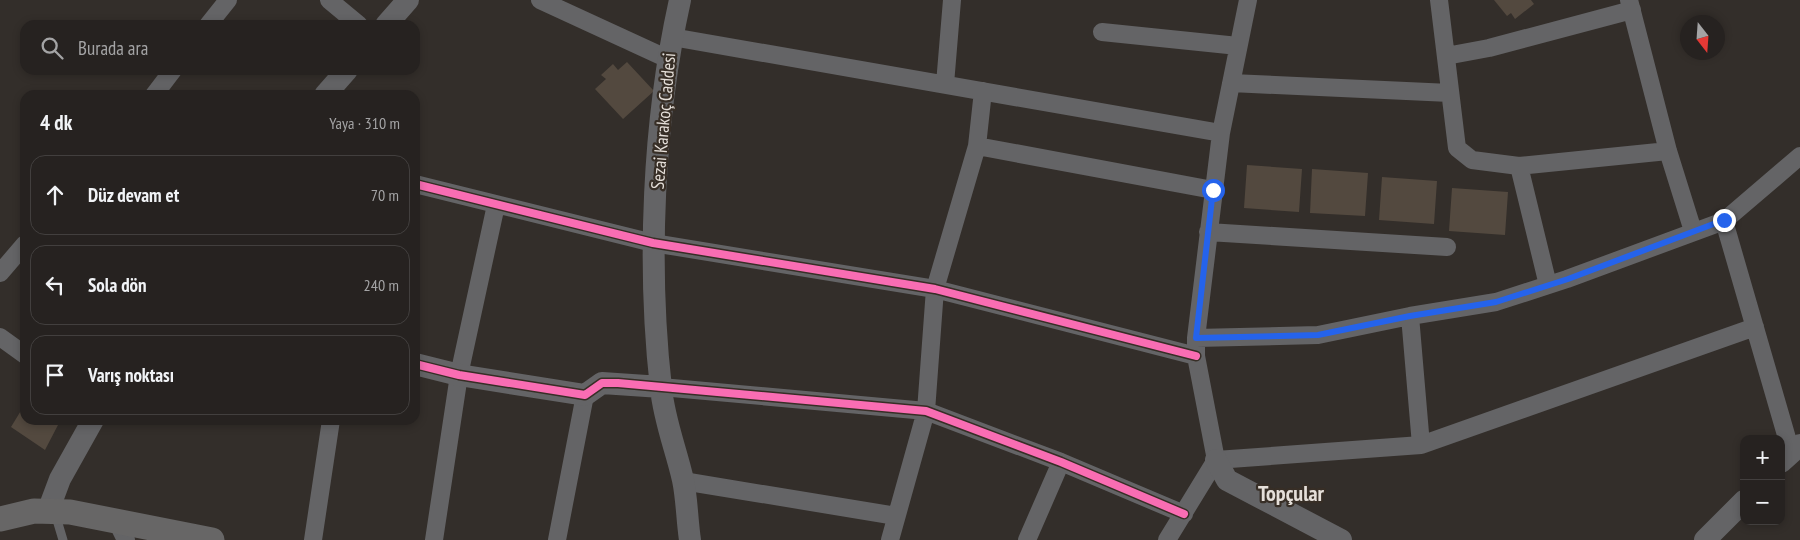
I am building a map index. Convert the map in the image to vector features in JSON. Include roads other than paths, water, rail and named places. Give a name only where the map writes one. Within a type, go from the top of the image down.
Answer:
[{"type":"main road","points":[[56,524],[70,512],[212,540]]},
{"type":"main road","points":[[0,519],[16,514],[56,524],[168,540]]},
{"type":"main road","points":[[0,528],[40,519],[56,524]]},
{"type":"street","points":[[212,20],[228,0]]},
{"type":"street","points":[[329,0],[353,20]]},
{"type":"street","points":[[390,20],[408,0]]},
{"type":"street","name":"Sezai Karakoç Caddesi","points":[[680,0],[668,59],[653,242],[661,388],[666,422],[683,481],[690,540]]},
{"type":"street","points":[[945,84],[952,0]]},
{"type":"street","points":[[1248,0],[1221,133],[1196,338],[1196,356],[1216,460],[1227,480],[1341,540]]},
{"type":"street","points":[[1439,0],[1457,148],[1472,160],[1519,166],[1668,151]]},
{"type":"street","points":[[549,2],[668,59]]},
{"type":"street","points":[[1446,56],[1489,48],[1630,5],[1668,151],[1693,231]]},
{"type":"street","points":[[1102,32],[1238,46]]},
{"type":"street","points":[[672,36],[1221,133]]},
{"type":"street","points":[[158,90],[169,75]]},
{"type":"street","points":[[329,90],[343,75]]},
{"type":"street","points":[[1231,83],[1450,93]]},
{"type":"street","points":[[890,540],[926,411],[935,289],[977,146],[983,91]]},
{"type":"street","points":[[977,146],[1213,190]]},
{"type":"street","points":[[1196,338],[1318,335],[1410,316],[1496,302],[1548,285],[1724,220],[1800,156]]},
{"type":"street","points":[[1519,166],[1548,285]]},
{"type":"street","points":[[420,185],[653,242],[935,289],[1196,356]]},
{"type":"street","points":[[434,540],[459,375],[496,205]]},
{"type":"street","points":[[1724,220],[1791,453]]},
{"type":"street","points":[[1208,232],[1447,247]]},
{"type":"street","points":[[0,273],[20,250]]},
{"type":"street","points":[[1410,316],[1421,445]]},
{"type":"street","points":[[1216,460],[1421,445],[1754,327]]},
{"type":"street","points":[[0,337],[20,351]]},
{"type":"street","points":[[420,365],[459,375],[585,395]]},
{"type":"street","points":[[557,540],[585,395],[602,383],[926,411],[1061,462],[1184,514]]},
{"type":"street","points":[[56,524],[60,479],[90,425]]},
{"type":"street","points":[[313,540],[330,425]]},
{"type":"street","points":[[1167,540],[1216,460]]},
{"type":"street","points":[[1027,540],[1061,462]]},
{"type":"street","points":[[683,481],[896,516]]},
{"type":"street","points":[[1705,540],[1740,504]]},
{"type":"district","name":"Topçular","points":[[1291,493]]}]
